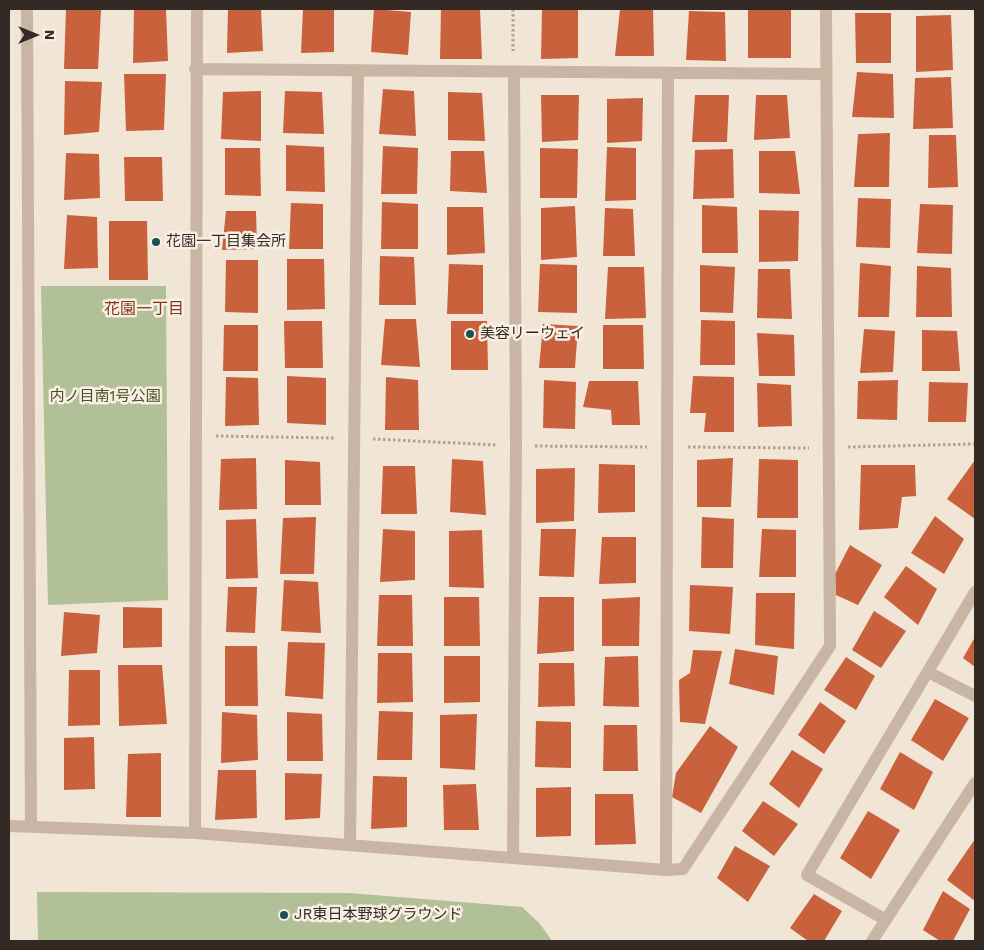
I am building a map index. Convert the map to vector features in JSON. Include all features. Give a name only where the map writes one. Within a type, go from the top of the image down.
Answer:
[{"type":"street","points":[[27,9],[30,827]]},
{"type":"street","points":[[194,833],[197,9]]},
{"type":"street","points":[[9,826],[194,833],[666,870],[683,869],[830,646],[826,9]]},
{"type":"street","points":[[196,69],[826,74]]},
{"type":"street","points":[[350,845],[358,70]]},
{"type":"street","points":[[513,858],[516,446],[514,72]]},
{"type":"street","points":[[666,870],[668,73]]},
{"type":"street","points":[[886,920],[807,875],[975,592]]},
{"type":"street","points":[[928,672],[975,696]]},
{"type":"street","points":[[872,941],[975,783]]},
{"type":"path","points":[[513,9],[514,72]]},
{"type":"path","points":[[195,436],[354,438],[516,446],[829,448],[975,444]]},
{"type":"green space","name":"内ノ目南1号公園","points":[[41,286],[166,286],[168,600],[48,605]]},
{"type":"green space","name":"JR東日本野球グラウンド","points":[[37,892],[349,893],[522,907],[540,924],[552,941],[38,941]]},
{"type":"building","points":[[66,9],[101,10],[98,69],[64,69]]},
{"type":"building","points":[[134,9],[166,9],[168,61],[133,63]]},
{"type":"building","points":[[228,9],[261,9],[263,51],[227,53]]},
{"type":"building","points":[[303,9],[334,9],[334,52],[301,53]]},
{"type":"building","points":[[374,9],[411,12],[408,55],[371,52]]},
{"type":"building","points":[[441,9],[480,9],[482,59],[440,59]]},
{"type":"building","points":[[578,9],[578,58],[541,59],[542,10]]},
{"type":"building","points":[[620,9],[653,9],[654,56],[615,56]]},
{"type":"building","points":[[748,9],[791,9],[791,58],[748,58]]},
{"type":"building","points":[[689,11],[725,12],[726,61],[686,60]]},
{"type":"building","points":[[855,13],[891,13],[891,63],[856,63]]},
{"type":"building","points":[[951,15],[953,70],[916,72],[916,16]]},
{"type":"building","points":[[857,72],[893,74],[894,118],[852,117]]},
{"type":"building","points":[[124,74],[166,74],[164,130],[126,131]]},
{"type":"building","points":[[951,77],[953,128],[913,129],[915,78]]},
{"type":"building","points":[[65,81],[102,82],[99,132],[64,135]]},
{"type":"building","points":[[383,89],[414,91],[416,136],[379,134]]},
{"type":"building","points":[[261,91],[261,141],[221,139],[223,92]]},
{"type":"building","points":[[285,91],[322,92],[324,134],[283,133]]},
{"type":"building","points":[[448,92],[482,93],[485,141],[448,140]]},
{"type":"building","points":[[541,95],[579,95],[578,140],[542,142]]},
{"type":"building","points":[[695,95],[729,95],[727,142],[692,142]]},
{"type":"building","points":[[756,95],[787,95],[790,138],[754,140]]},
{"type":"building","points":[[643,98],[642,141],[607,143],[607,99]]},
{"type":"building","points":[[890,133],[889,187],[854,187],[858,134]]},
{"type":"building","points":[[929,135],[956,135],[958,187],[928,188]]},
{"type":"building","points":[[286,145],[324,147],[325,192],[286,191]]},
{"type":"building","points":[[383,146],[418,148],[417,194],[381,194]]},
{"type":"building","points":[[607,147],[636,148],[636,200],[605,201]]},
{"type":"building","points":[[225,148],[260,148],[261,196],[225,195]]},
{"type":"building","points":[[540,148],[578,149],[577,198],[540,198]]},
{"type":"building","points":[[733,149],[734,198],[693,199],[695,150]]},
{"type":"building","points":[[451,151],[484,151],[487,193],[450,191]]},
{"type":"building","points":[[759,151],[795,151],[800,194],[759,193]]},
{"type":"building","points":[[66,153],[99,154],[100,198],[64,200]]},
{"type":"building","points":[[124,157],[162,157],[163,201],[125,201]]},
{"type":"building","points":[[858,198],[891,199],[890,248],[856,247]]},
{"type":"building","points":[[382,202],[418,204],[418,249],[381,249]]},
{"type":"building","points":[[291,203],[323,204],[323,249],[289,249]]},
{"type":"building","points":[[920,204],[953,205],[952,254],[917,253]]},
{"type":"building","points":[[702,205],[737,207],[738,253],[702,253]]},
{"type":"building","points":[[575,206],[577,257],[541,260],[541,208]]},
{"type":"building","points":[[447,207],[483,207],[485,253],[447,255]]},
{"type":"building","points":[[605,208],[633,209],[635,256],[603,256]]},
{"type":"building","points":[[759,210],[799,211],[798,261],[759,262]]},
{"type":"building","points":[[226,211],[256,211],[257,249],[222,250]]},
{"type":"building","points":[[67,215],[97,217],[98,268],[64,269]]},
{"type":"building","points":[[109,221],[147,221],[148,280],[109,280]]},
{"type":"building","points":[[380,256],[414,257],[416,305],[379,305]]},
{"type":"building","points":[[287,259],[324,259],[325,309],[287,310]]},
{"type":"building","points":[[226,260],[258,260],[258,313],[225,312]]},
{"type":"building","points":[[860,263],[891,266],[889,317],[858,317]]},
{"type":"building","points":[[449,264],[483,265],[483,314],[447,314]]},
{"type":"building","points":[[540,264],[577,265],[577,313],[538,312]]},
{"type":"building","points":[[700,265],[735,267],[733,313],[700,312]]},
{"type":"building","points":[[917,266],[951,268],[952,317],[916,317]]},
{"type":"building","points":[[608,267],[644,267],[646,318],[605,319]]},
{"type":"building","points":[[758,269],[790,269],[792,319],[757,318]]},
{"type":"building","points":[[385,319],[416,319],[420,367],[381,365]]},
{"type":"building","points":[[701,320],[735,321],[735,365],[700,365]]},
{"type":"building","points":[[284,321],[322,321],[323,368],[285,368]]},
{"type":"building","points":[[451,321],[487,321],[488,370],[451,370]]},
{"type":"building","points":[[543,324],[578,326],[575,368],[539,368]]},
{"type":"building","points":[[224,325],[258,325],[258,371],[223,371]]},
{"type":"building","points":[[603,325],[643,325],[644,369],[603,369]]},
{"type":"building","points":[[864,329],[895,331],[893,372],[860,373]]},
{"type":"building","points":[[922,330],[957,331],[960,371],[922,371]]},
{"type":"building","points":[[757,333],[794,335],[795,376],[759,376]]},
{"type":"building","points":[[287,376],[326,378],[326,425],[287,423]]},
{"type":"building","points":[[693,376],[734,377],[734,432],[704,432],[706,413],[690,413]]},
{"type":"building","points":[[226,377],[258,378],[259,425],[225,426]]},
{"type":"building","points":[[386,377],[418,380],[419,430],[385,430]]},
{"type":"building","points":[[544,380],[576,382],[575,429],[543,428]]},
{"type":"building","points":[[898,380],[897,420],[857,419],[858,381]]},
{"type":"building","points":[[589,381],[638,381],[640,425],[612,425],[611,410],[583,407]]},
{"type":"building","points":[[929,382],[968,383],[966,422],[928,422]]},
{"type":"building","points":[[757,383],[791,385],[792,426],[758,427]]},
{"type":"building","points":[[256,458],[257,509],[219,510],[221,459]]},
{"type":"building","points":[[733,458],[731,507],[697,507],[697,460]]},
{"type":"building","points":[[452,459],[483,461],[486,515],[450,512]]},
{"type":"building","points":[[759,459],[798,460],[798,518],[757,518]]},
{"type":"building","points":[[285,460],[320,462],[321,505],[285,505]]},
{"type":"building","points":[[975,460],[975,519],[947,499]]},
{"type":"building","points":[[599,464],[635,465],[635,512],[598,513]]},
{"type":"building","points":[[861,465],[915,465],[916,496],[902,497],[898,528],[859,530]]},
{"type":"building","points":[[383,466],[415,466],[417,514],[381,514]]},
{"type":"building","points":[[575,468],[574,521],[536,523],[536,469]]},
{"type":"building","points":[[935,516],[964,539],[944,574],[911,553]]},
{"type":"building","points":[[316,517],[314,574],[280,574],[283,518]]},
{"type":"building","points":[[702,517],[734,519],[733,568],[701,568]]},
{"type":"building","points":[[256,519],[258,578],[226,579],[226,520]]},
{"type":"building","points":[[383,529],[415,531],[415,580],[380,582]]},
{"type":"building","points":[[541,529],[576,529],[574,577],[539,576]]},
{"type":"building","points":[[762,529],[796,530],[796,577],[759,577]]},
{"type":"building","points":[[482,530],[484,588],[449,587],[449,531]]},
{"type":"building","points":[[602,537],[636,537],[636,583],[599,584]]},
{"type":"building","points":[[850,545],[882,565],[858,605],[836,595],[835,574]]},
{"type":"building","points":[[906,566],[937,589],[918,625],[884,597]]},
{"type":"building","points":[[284,580],[318,582],[321,633],[281,631]]},
{"type":"building","points":[[690,585],[733,587],[730,634],[689,631]]},
{"type":"building","points":[[228,587],[257,587],[255,633],[226,632]]},
{"type":"building","points":[[756,593],[795,593],[794,649],[755,645]]},
{"type":"building","points":[[379,595],[412,595],[413,646],[377,646]]},
{"type":"building","points":[[444,597],[479,597],[480,646],[444,646]]},
{"type":"building","points":[[539,597],[574,597],[574,651],[537,654]]},
{"type":"building","points":[[640,597],[639,646],[602,646],[602,599]]},
{"type":"building","points":[[123,607],[162,608],[162,647],[123,648]]},
{"type":"building","points":[[874,611],[906,631],[881,668],[852,650]]},
{"type":"building","points":[[64,612],[100,615],[97,653],[61,656]]},
{"type":"building","points":[[975,637],[975,667],[963,658]]},
{"type":"building","points":[[288,642],[325,643],[323,699],[285,696]]},
{"type":"building","points":[[225,646],[257,646],[258,706],[225,706]]},
{"type":"building","points":[[735,649],[778,656],[774,695],[729,684]]},
{"type":"building","points":[[693,650],[722,651],[705,724],[680,722],[679,680],[690,673]]},
{"type":"building","points":[[378,653],[412,653],[413,702],[377,703]]},
{"type":"building","points":[[444,656],[480,656],[480,702],[444,703]]},
{"type":"building","points":[[638,656],[639,707],[603,706],[605,657]]},
{"type":"building","points":[[846,657],[875,676],[856,710],[824,690]]},
{"type":"building","points":[[539,663],[574,663],[575,706],[538,707]]},
{"type":"building","points":[[118,665],[162,665],[167,724],[119,726]]},
{"type":"building","points":[[69,670],[100,670],[100,725],[68,726]]},
{"type":"building","points":[[935,699],[969,718],[943,761],[911,740]]},
{"type":"building","points":[[820,702],[846,721],[824,754],[798,735]]},
{"type":"building","points":[[379,711],[413,712],[412,760],[377,760]]},
{"type":"building","points":[[222,712],[257,715],[258,760],[221,763]]},
{"type":"building","points":[[287,712],[322,714],[323,761],[287,761]]},
{"type":"building","points":[[477,714],[475,770],[440,768],[440,715]]},
{"type":"building","points":[[536,721],[571,722],[571,768],[535,767]]},
{"type":"building","points":[[604,725],[637,725],[638,771],[603,771]]},
{"type":"building","points":[[710,726],[738,747],[701,813],[672,797],[676,773]]},
{"type":"building","points":[[94,737],[95,789],[64,790],[64,738]]},
{"type":"building","points":[[792,750],[823,769],[799,808],[769,784]]},
{"type":"building","points":[[900,752],[933,772],[914,810],[880,789]]},
{"type":"building","points":[[161,753],[161,817],[126,817],[128,754]]},
{"type":"building","points":[[218,770],[256,770],[257,818],[215,820]]},
{"type":"building","points":[[285,773],[322,774],[320,818],[285,820]]},
{"type":"building","points":[[373,776],[407,777],[407,827],[371,829]]},
{"type":"building","points":[[476,784],[479,830],[444,830],[443,785]]},
{"type":"building","points":[[571,787],[571,836],[536,837],[536,788]]},
{"type":"building","points":[[595,794],[633,794],[636,844],[595,845]]},
{"type":"building","points":[[763,801],[798,824],[774,856],[742,831]]},
{"type":"building","points":[[868,811],[900,830],[871,879],[840,858]]},
{"type":"building","points":[[975,839],[975,901],[947,880]]},
{"type":"building","points":[[735,846],[770,866],[748,902],[717,878]]},
{"type":"building","points":[[943,891],[970,909],[953,941],[940,941],[923,930]]},
{"type":"building","points":[[814,894],[842,911],[824,941],[808,941],[790,928]]},
{"type":"place","name":"花園一丁目集会所","points":[[156,242]]},
{"type":"place","name":"美容リーウェイ","points":[[470,334]]},
{"type":"place","name":"JR東日本野球グラウンド","points":[[284,915]]},
{"type":"district","name":"花園一丁目","points":[[144,309]]}]
